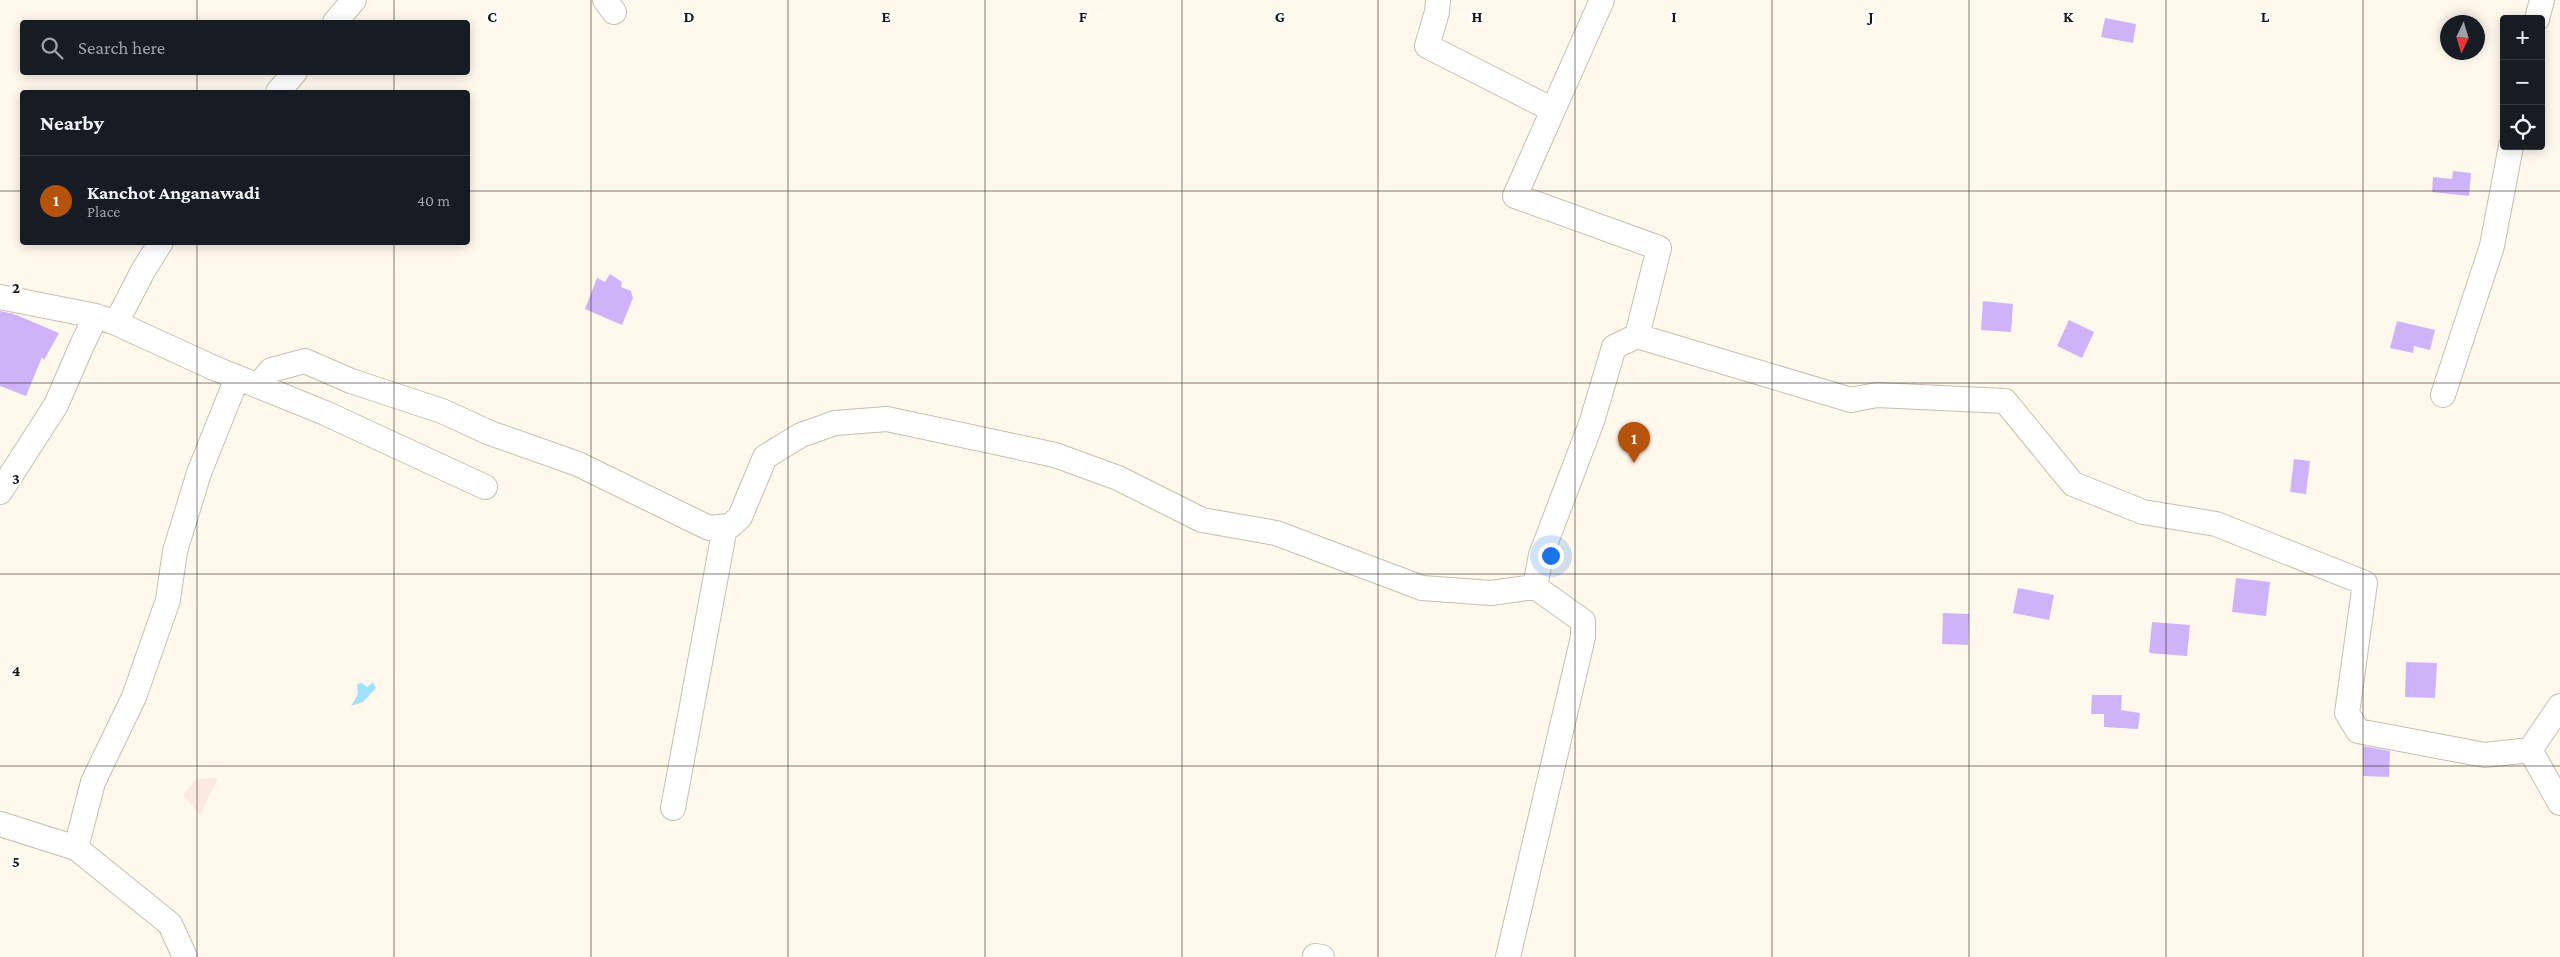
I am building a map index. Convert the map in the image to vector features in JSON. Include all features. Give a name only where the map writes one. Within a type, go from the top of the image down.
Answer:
[{"type":"street","points":[[338,20],[354,0]]},
{"type":"street","points":[[1438,0],[1437,12],[1427,46],[1553,110]]},
{"type":"street","points":[[1602,0],[1515,196],[1659,248],[1637,336]]},
{"type":"street","points":[[2538,15],[2542,0]]},
{"type":"street","points":[[280,90],[292,75]]},
{"type":"street","points":[[2444,395],[2492,246],[2510,150]]},
{"type":"street","points":[[0,492],[56,405],[82,345],[106,319],[144,270],[160,245]]},
{"type":"street","points":[[0,297],[106,319],[248,382],[325,413],[485,487]]},
{"type":"street","points":[[1535,587],[1541,555],[1592,421],[1614,347],[1637,336],[1850,400],[1877,395],[2005,401],[2073,484],[2143,512],[2216,524],[2365,582],[2347,713],[2358,731],[2485,755],[2530,750],[2560,706]]},
{"type":"street","points":[[76,848],[93,782],[134,697],[168,600],[175,551],[199,473],[248,382],[271,370],[305,361],[351,381],[442,411],[490,432],[578,464],[709,528],[730,526],[740,517],[765,457],[801,435],[835,423],[887,419],[1055,455],[1118,478],[1202,520],[1276,533],[1422,588],[1491,593],[1535,587],[1583,621],[1583,637],[1508,957]]},
{"type":"street","points":[[673,808],[725,527]]},
{"type":"street","points":[[2530,750],[2560,802]]},
{"type":"street","points":[[0,824],[76,848],[170,924],[184,957]]},
{"type":"shaded area","points":[[218,778],[200,815],[183,795],[196,779]]},
{"type":"water","points":[[373,682],[376,688],[363,702],[351,706],[358,694],[357,684],[362,683],[367,687]]},
{"type":"building","points":[[2105,18],[2136,24],[2133,43],[2101,37]]},
{"type":"building","points":[[2453,171],[2471,173],[2469,196],[2432,192],[2433,177],[2452,179]]},
{"type":"building","points":[[610,274],[622,282],[621,287],[631,291],[633,298],[622,325],[585,309],[597,278],[605,282]]},
{"type":"building","points":[[1983,301],[2013,304],[2011,332],[1981,330]]},
{"type":"building","points":[[0,311],[14,314],[59,333],[44,360],[42,357],[26,396],[0,386]]},
{"type":"building","points":[[2069,320],[2094,332],[2082,358],[2057,346]]},
{"type":"building","points":[[2397,321],[2435,330],[2430,350],[2414,346],[2413,353],[2390,348]]},
{"type":"building","points":[[2294,459],[2310,461],[2306,494],[2290,492]]},
{"type":"building","points":[[2236,578],[2270,582],[2266,616],[2232,612]]},
{"type":"building","points":[[2018,588],[2054,595],[2049,620],[2013,613]]},
{"type":"building","points":[[1943,613],[1969,614],[1968,645],[1942,644]]},
{"type":"building","points":[[2152,622],[2190,625],[2187,656],[2149,653]]},
{"type":"building","points":[[2406,662],[2437,663],[2435,698],[2405,697]]},
{"type":"building","points":[[2092,695],[2122,695],[2121,710],[2140,713],[2138,729],[2104,727],[2104,714],[2091,714]]},
{"type":"building","points":[[2363,746],[2390,751],[2389,777],[2363,776]]},
{"type":"place","name":"Kanchot Anganawadi","points":[[1634,463]]}]
